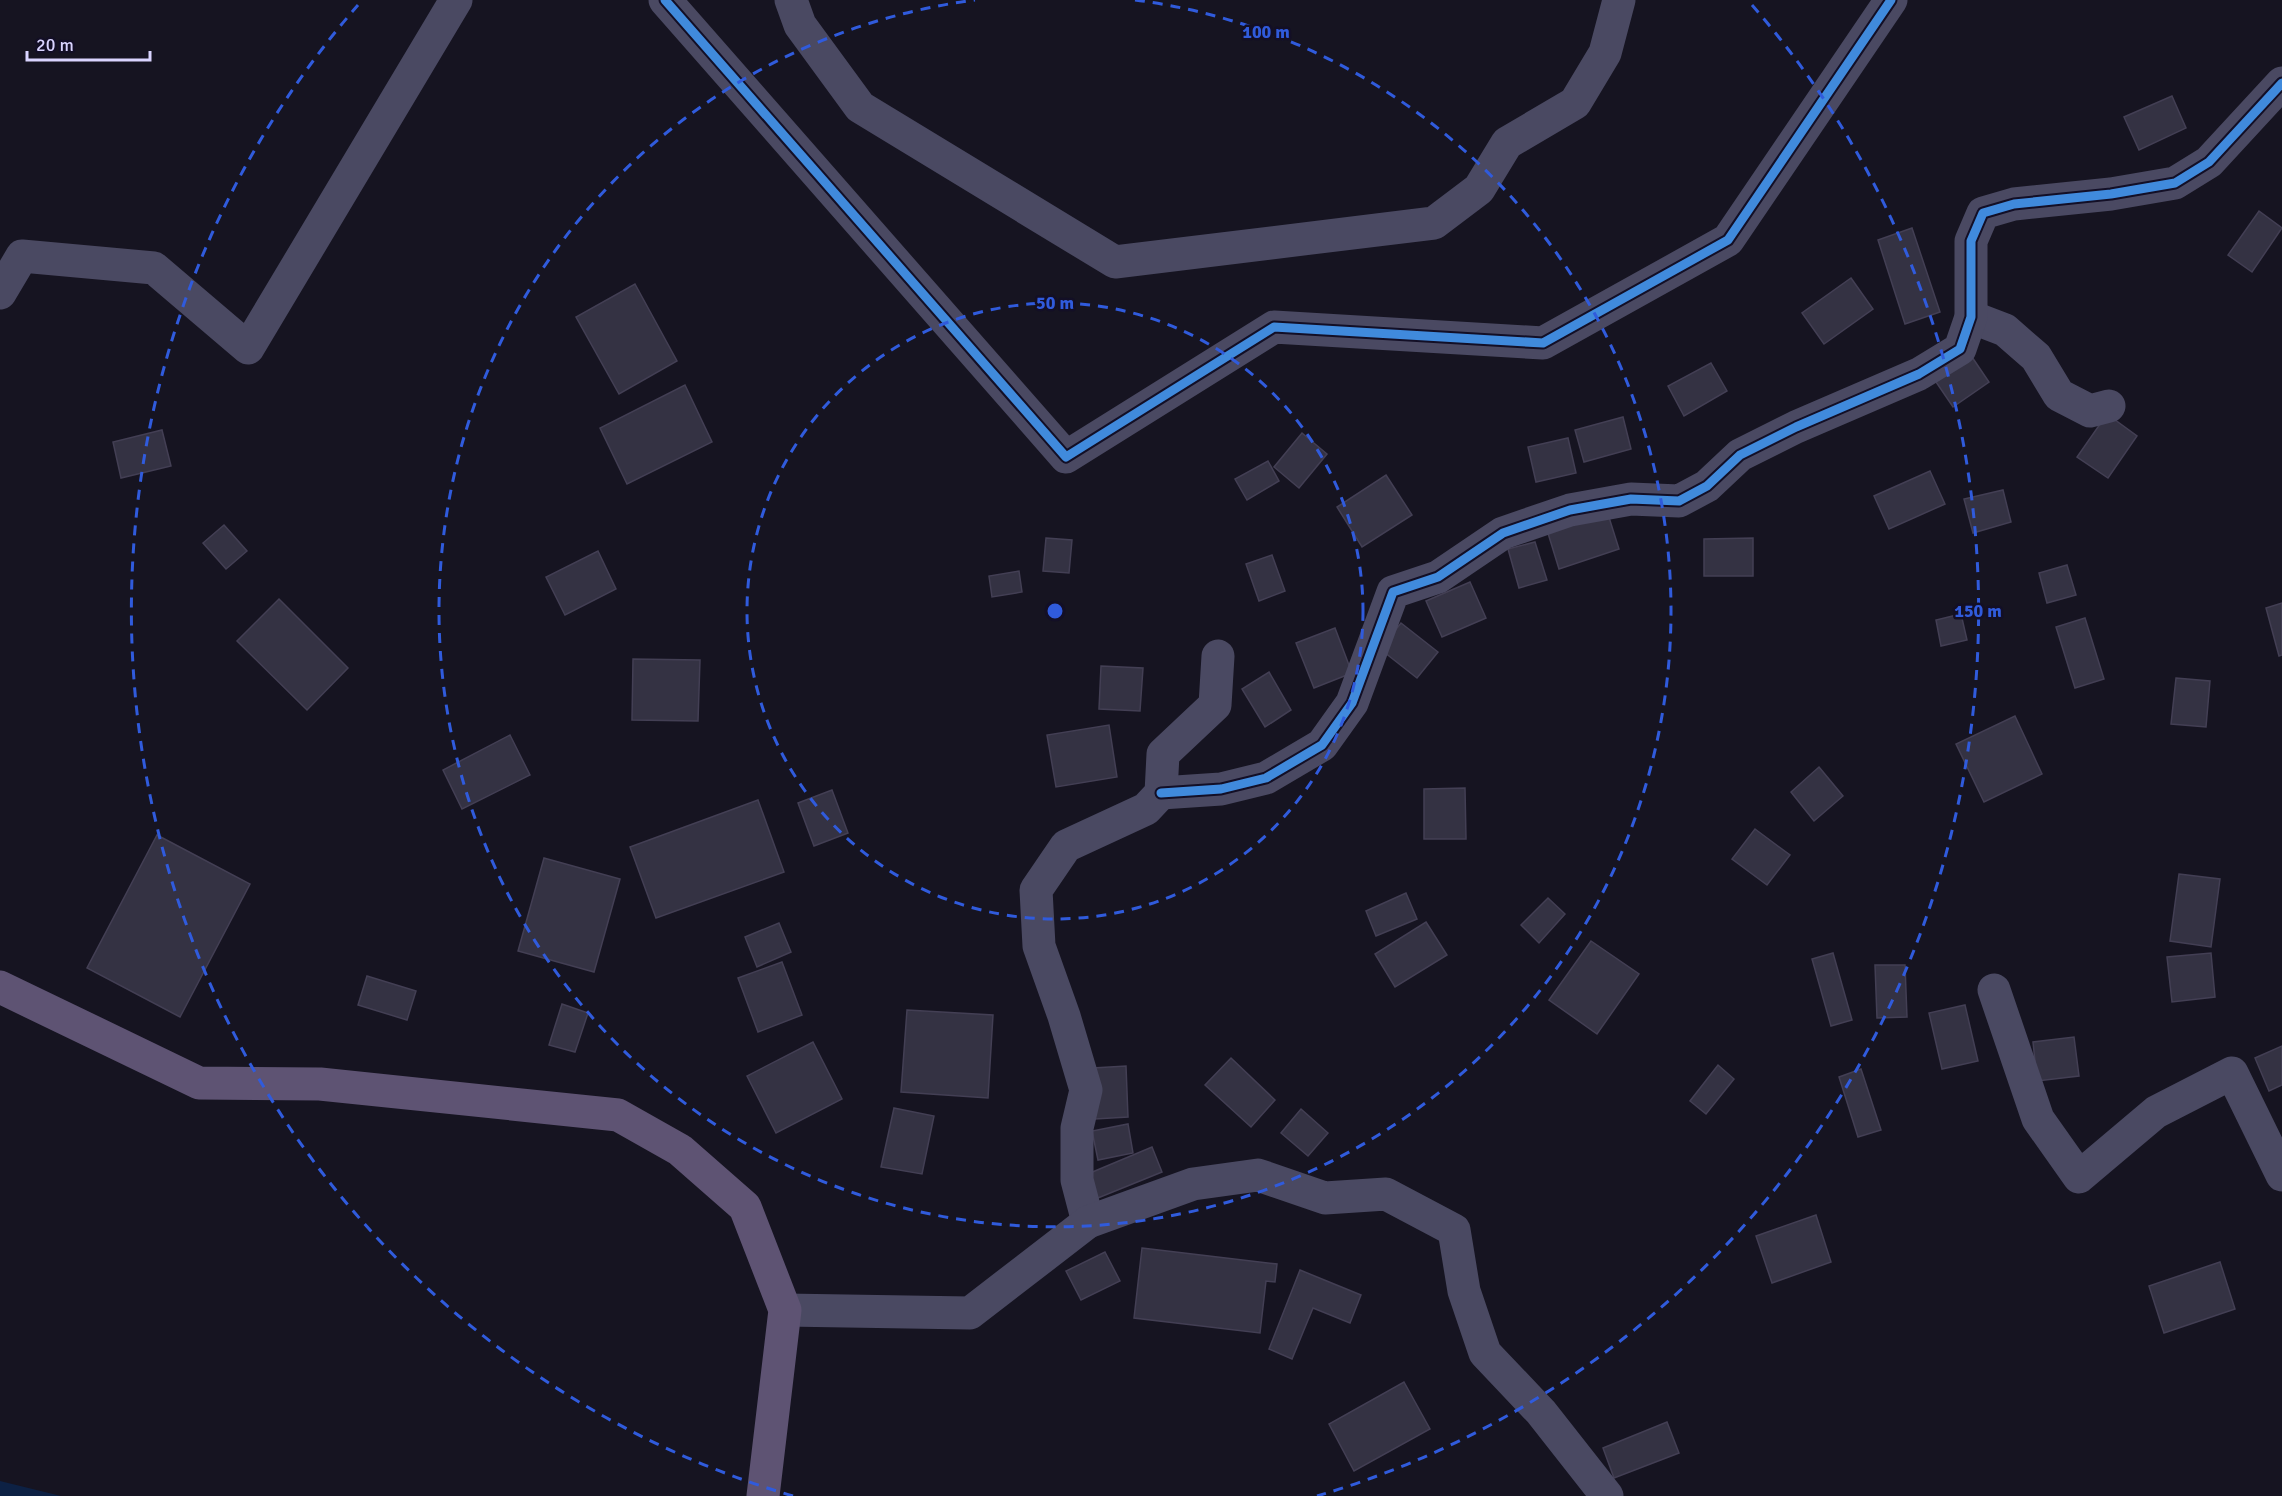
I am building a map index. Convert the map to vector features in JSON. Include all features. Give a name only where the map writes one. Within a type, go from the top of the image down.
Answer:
[{"type":"main road","points":[[0,987],[199,1083],[320,1084],[618,1116],[680,1150],[745,1207],[785,1310],[763,1496]]},
{"type":"street","points":[[0,293],[22,255],[154,268],[248,348],[456,0]]},
{"type":"street","points":[[665,0],[1066,457],[1274,327],[1543,343],[1554,338],[1728,240],[1890,0]]},
{"type":"street","points":[[791,0],[800,26],[860,107],[1115,262],[1434,223],[1479,189],[1507,142],[1575,103],[1605,53],[1618,0]]},
{"type":"street","points":[[1161,793],[1221,789],[1266,778],[1322,745],[1352,703],[1393,592],[1438,577],[1503,533],[1570,510],[1631,499],[1679,501],[1707,486],[1740,455],[1796,427],[1919,374],[1960,349],[1971,317],[1971,241],[1983,213],[2014,204],[2110,194],[2175,183],[2210,162],[2282,83]]},
{"type":"street","points":[[1971,317],[2005,330],[2036,357],[2059,395],[2090,411],[2109,406]]},
{"type":"street","points":[[1088,1222],[1077,1180],[1077,1128],[1086,1090],[1064,1016],[1039,946],[1036,890],[1066,846],[1146,809],[1161,793],[1163,754],[1215,705],[1218,656]]},
{"type":"street","points":[[1994,990],[2038,1119],[2079,1177],[2156,1112],[2232,1073],[2282,1175]]},
{"type":"street","points":[[785,1310],[970,1313],[1088,1222],[1193,1184],[1258,1176],[1325,1198],[1386,1194],[1454,1230],[1464,1291],[1485,1353],[1540,1412],[1607,1496]]},
{"type":"water","points":[[0,1481],[61,1496],[0,1496]]},
{"type":"building","points":[[2172,96],[2186,128],[2139,150],[2124,117]]},
{"type":"building","points":[[2259,211],[2282,228],[2252,272],[2228,255]]},
{"type":"building","points":[[1912,228],[1940,312],[1905,324],[1878,240]]},
{"type":"building","points":[[1851,278],[1873,309],[1824,344],[1802,313]]},
{"type":"building","points":[[635,284],[677,361],[619,394],[576,317]]},
{"type":"building","points":[[1972,357],[1989,382],[1953,407],[1936,382]]},
{"type":"building","points":[[1711,363],[1727,391],[1684,416],[1668,386]]},
{"type":"building","points":[[685,385],[712,442],[627,484],[600,428]]},
{"type":"building","points":[[2107,414],[2137,436],[2108,478],[2077,457]]},
{"type":"building","points":[[1623,417],[1631,449],[1584,462],[1575,430]]},
{"type":"building","points":[[162,430],[171,466],[121,478],[113,442]]},
{"type":"building","points":[[1302,433],[1327,454],[1299,488],[1274,467]]},
{"type":"building","points":[[1568,438],[1576,473],[1536,482],[1528,447]]},
{"type":"building","points":[[1268,461],[1279,481],[1247,500],[1235,479]]},
{"type":"building","points":[[1930,471],[1945,504],[1889,529],[1874,496]]},
{"type":"building","points":[[1386,475],[1412,515],[1362,547],[1337,507]]},
{"type":"building","points":[[2003,490],[2011,522],[1973,533],[1964,499]]},
{"type":"building","points":[[1607,511],[1619,549],[1559,569],[1547,530]]},
{"type":"building","points":[[224,525],[247,551],[226,569],[203,543]]},
{"type":"building","points":[[1046,538],[1072,540],[1069,573],[1043,571]]},
{"type":"building","points":[[1753,538],[1753,576],[1704,576],[1704,539]]},
{"type":"building","points":[[1535,542],[1547,580],[1519,588],[1508,549]]},
{"type":"building","points":[[598,551],[616,589],[565,615],[546,577]]},
{"type":"building","points":[[1272,555],[1285,591],[1259,601],[1246,564]]},
{"type":"building","points":[[2067,565],[2076,595],[2047,603],[2039,573]]},
{"type":"building","points":[[1019,571],[1022,592],[992,597],[989,576]]},
{"type":"building","points":[[1470,582],[1486,618],[1442,637],[1426,601]]},
{"type":"building","points":[[279,599],[348,668],[307,710],[237,641]]},
{"type":"building","points":[[2282,603],[2282,655],[2279,656],[2266,608]]},
{"type":"building","points":[[1961,614],[1967,640],[1941,646],[1936,620]]},
{"type":"building","points":[[2085,618],[2104,679],[2075,688],[2056,627]]},
{"type":"building","points":[[1401,623],[1438,652],[1417,678],[1380,649]]},
{"type":"building","points":[[1335,628],[1352,673],[1314,688],[1296,643]]},
{"type":"building","points":[[633,659],[700,660],[698,721],[632,720]]},
{"type":"building","points":[[1101,666],[1143,668],[1140,711],[1099,709]]},
{"type":"building","points":[[1269,672],[1291,710],[1265,727],[1242,689]]},
{"type":"building","points":[[2176,678],[2210,681],[2206,727],[2171,724]]},
{"type":"building","points":[[2015,716],[2042,774],[1984,802],[1956,744]]},
{"type":"building","points":[[1109,725],[1117,777],[1056,787],[1047,735]]},
{"type":"building","points":[[510,735],[530,775],[462,809],[443,770]]},
{"type":"building","points":[[1819,767],[1843,796],[1814,821],[1791,792]]},
{"type":"building","points":[[1465,788],[1466,839],[1424,839],[1424,789]]},
{"type":"building","points":[[832,790],[848,833],[814,846],[798,803]]},
{"type":"building","points":[[758,800],[784,872],[656,918],[630,847]]},
{"type":"building","points":[[1755,829],[1790,855],[1767,885],[1732,859]]},
{"type":"building","points":[[157,835],[250,884],[180,1017],[87,968]]},
{"type":"building","points":[[544,858],[620,879],[594,972],[518,951]]},
{"type":"building","points":[[2179,874],[2220,879],[2211,947],[2170,941]]},
{"type":"building","points":[[1406,893],[1417,919],[1376,936],[1366,911]]},
{"type":"building","points":[[1548,898],[1565,914],[1539,943],[1521,925]]},
{"type":"building","points":[[1426,922],[1447,955],[1395,987],[1375,954]]},
{"type":"building","points":[[779,923],[791,952],[757,967],[745,937]]},
{"type":"building","points":[[1591,941],[1639,974],[1597,1034],[1549,1000]]},
{"type":"building","points":[[1833,953],[1852,1020],[1831,1026],[1812,959]]},
{"type":"building","points":[[2211,953],[2215,997],[2172,1002],[2167,957]]},
{"type":"building","points":[[782,962],[802,1015],[758,1032],[738,978]]},
{"type":"building","points":[[1875,965],[1905,965],[1907,1017],[1877,1018]]},
{"type":"building","points":[[367,976],[416,991],[407,1020],[358,1005]]},
{"type":"building","points":[[562,1004],[588,1013],[575,1052],[549,1045]]},
{"type":"building","points":[[1965,1005],[1978,1061],[1942,1069],[1929,1013]]},
{"type":"building","points":[[907,1010],[993,1015],[988,1098],[901,1092]]},
{"type":"building","points":[[2074,1037],[2079,1076],[2037,1081],[2033,1042]]},
{"type":"building","points":[[813,1042],[842,1099],[776,1133],[747,1076]]},
{"type":"building","points":[[2282,1046],[2282,1085],[2269,1091],[2255,1058]]},
{"type":"building","points":[[1231,1058],[1275,1100],[1251,1127],[1205,1085]]},
{"type":"building","points":[[1718,1065],[1734,1079],[1706,1114],[1690,1101]]},
{"type":"building","points":[[1126,1066],[1128,1117],[1095,1119],[1093,1068]]},
{"type":"building","points":[[1861,1069],[1881,1130],[1858,1137],[1839,1077]]},
{"type":"building","points":[[894,1108],[934,1116],[922,1174],[881,1167]]},
{"type":"building","points":[[1301,1109],[1328,1133],[1308,1156],[1281,1133]]},
{"type":"building","points":[[1128,1124],[1133,1153],[1098,1160],[1092,1131]]},
{"type":"building","points":[[1152,1147],[1162,1172],[1093,1200],[1083,1176]]},
{"type":"building","points":[[1816,1215],[1831,1262],[1772,1283],[1756,1236]]},
{"type":"building","points":[[1142,1248],[1277,1264],[1275,1282],[1266,1281],[1260,1333],[1134,1318]]},
{"type":"building","points":[[1105,1252],[1120,1281],[1081,1300],[1066,1271]]},
{"type":"building","points":[[2220,1262],[2235,1309],[2164,1333],[2149,1286]]},
{"type":"building","points":[[1300,1270],[1361,1295],[1350,1323],[1313,1308],[1292,1359],[1269,1349]]},
{"type":"building","points":[[1404,1382],[1430,1429],[1354,1471],[1329,1424]]},
{"type":"building","points":[[1667,1422],[1679,1453],[1614,1478],[1603,1448]]},
{"type":"cycle path","points":[[665,0],[1066,457],[1274,327],[1543,343],[1728,240],[1891,0]]},
{"type":"cycle path","points":[[1161,793],[1221,789],[1266,778],[1322,745],[1352,703],[1393,592],[1438,577],[1503,533],[1570,510],[1631,499],[1679,501],[1707,486],[1740,455],[1796,427],[1919,374],[1960,349],[1971,317],[1971,241],[1983,213],[2014,204],[2111,194],[2175,183],[2209,162],[2282,83]]}]
